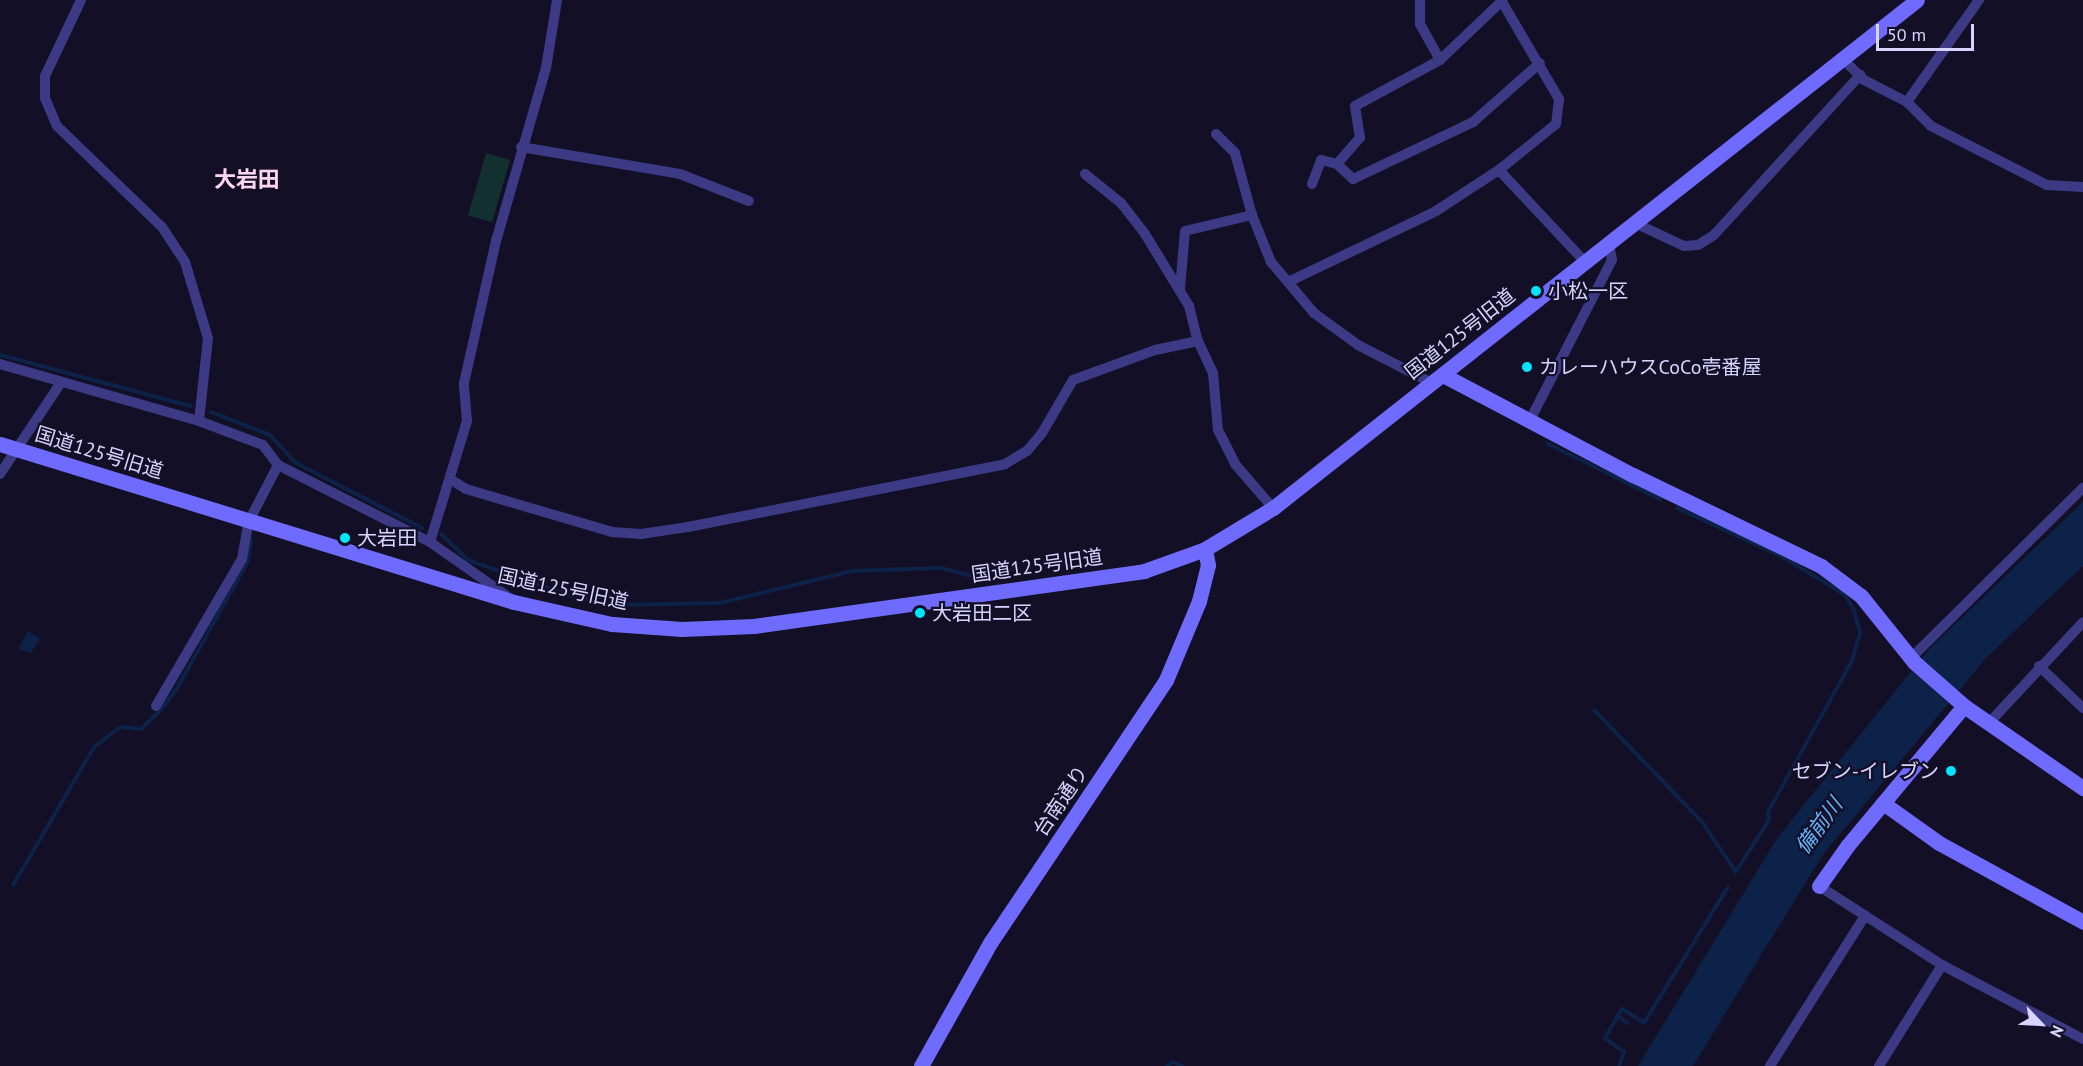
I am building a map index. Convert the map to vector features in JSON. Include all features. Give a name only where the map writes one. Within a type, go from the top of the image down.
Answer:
[{"type":"street","points":[[81,0],[45,76],[45,98],[57,126],[162,227],[185,262],[208,338],[199,421]]},
{"type":"street","points":[[430,542],[467,421],[464,383],[521,147],[546,68],[557,0]]},
{"type":"street","points":[[1420,0],[1420,24],[1440,60]]},
{"type":"street","name":"国道125号旧道","points":[[0,444],[514,603],[612,624],[682,628],[745,626],[1122,575],[1205,549],[1274,508],[1917,0]]},
{"type":"street","points":[[1907,102],[1979,0]]},
{"type":"street","points":[[1288,282],[1436,211],[1499,170],[1556,124],[1559,99],[1540,63],[1501,1],[1440,60],[1355,106],[1360,138],[1337,164]]},
{"type":"street","points":[[1843,59],[1860,75],[1907,102],[1931,126],[2047,185],[2083,187]]},
{"type":"street","points":[[1312,184],[1321,160],[1337,164],[1353,179],[1473,122],[1540,63]]},
{"type":"street","points":[[1635,223],[1683,246],[1698,245],[1714,235],[1860,75]]},
{"type":"street","points":[[1216,134],[1235,153],[1252,215],[1271,262],[1314,313],[1358,345],[1529,422],[1821,566],[1861,596],[1913,660],[1961,703],[2083,788]]},
{"type":"street","points":[[521,147],[680,174],[749,201]]},
{"type":"street","points":[[1499,170],[1585,262]]},
{"type":"street","points":[[1085,174],[1121,203],[1146,234],[1189,306],[1198,341],[1213,373],[1218,430],[1235,464],[1274,508]]},
{"type":"street","points":[[1179,290],[1185,231],[1252,215]]},
{"type":"street","points":[[1529,422],[1612,260],[1609,243]]},
{"type":"street","points":[[450,479],[466,489],[612,532],[641,534],[719,522],[1005,464],[1027,452],[1042,433],[1073,380],[1155,350],[1198,341]]},
{"type":"street","points":[[0,364],[60,384],[199,421],[263,445],[278,465],[430,542],[499,588],[514,603]]},
{"type":"street","points":[[0,474],[60,384]]},
{"type":"street","points":[[156,706],[242,559],[249,521],[278,465]]},
{"type":"street","points":[[1913,660],[2083,488]]},
{"type":"street","name":"台南通り","points":[[921,1066],[990,943],[1166,680],[1199,601],[1208,566],[1205,549]]},
{"type":"street","points":[[1988,724],[2039,666],[2083,622]]},
{"type":"street","points":[[2039,666],[2083,708]]},
{"type":"street","points":[[1961,703],[1819,886],[1942,965],[2083,1039]]},
{"type":"street","points":[[1883,803],[1939,843],[2083,922]]},
{"type":"street","points":[[1770,1066],[1865,916]]},
{"type":"street","points":[[1879,1066],[1942,965]]},
{"type":"green space","points":[[486,153],[510,160],[492,222],[468,215]]},
{"type":"water","name":"備前川","points":[[2083,502],[2083,566],[1986,658],[1822,856],[1693,1066],[1638,1066],[1778,837],[1929,649]]},
{"type":"water","points":[[28,631],[40,638],[31,653],[18,649]]},
{"type":"waterway","points":[[0,355],[190,406]]},
{"type":"waterway","points":[[211,412],[270,435],[296,463],[422,528]]},
{"type":"waterway","points":[[1548,444],[1660,499]]},
{"type":"waterway","points":[[1677,508],[1783,557],[1845,595],[1854,610],[1860,633],[1852,661],[1768,812],[1769,820],[1735,873]]},
{"type":"waterway","points":[[441,534],[468,560],[572,596],[615,605],[720,603],[852,571],[941,568],[976,577],[1016,568]]},
{"type":"waterway","points":[[13,885],[95,746],[120,727],[141,729],[161,710],[179,685],[248,561],[251,539]]},
{"type":"waterway","points":[[1594,710],[1702,822],[1736,872]]},
{"type":"waterway","points":[[1619,1066],[1624,1052],[1605,1038],[1622,1009],[1644,1023],[1728,887]]},
{"type":"waterway","points":[[1618,1016],[1627,1023]]},
{"type":"waterway","points":[[1167,1066],[1173,1062],[1182,1066]]},
{"type":"place","name":"小松一区","points":[[1536,291]]},
{"type":"place","name":"カレーハウスCoCo壱番屋","points":[[1527,367]]},
{"type":"place","name":"大岩田","points":[[345,538]]},
{"type":"place","name":"大岩田二区","points":[[920,613]]},
{"type":"place","name":"セブン-イレブン","points":[[1951,771]]},
{"type":"district","name":"大岩田","points":[[247,180]]}]
